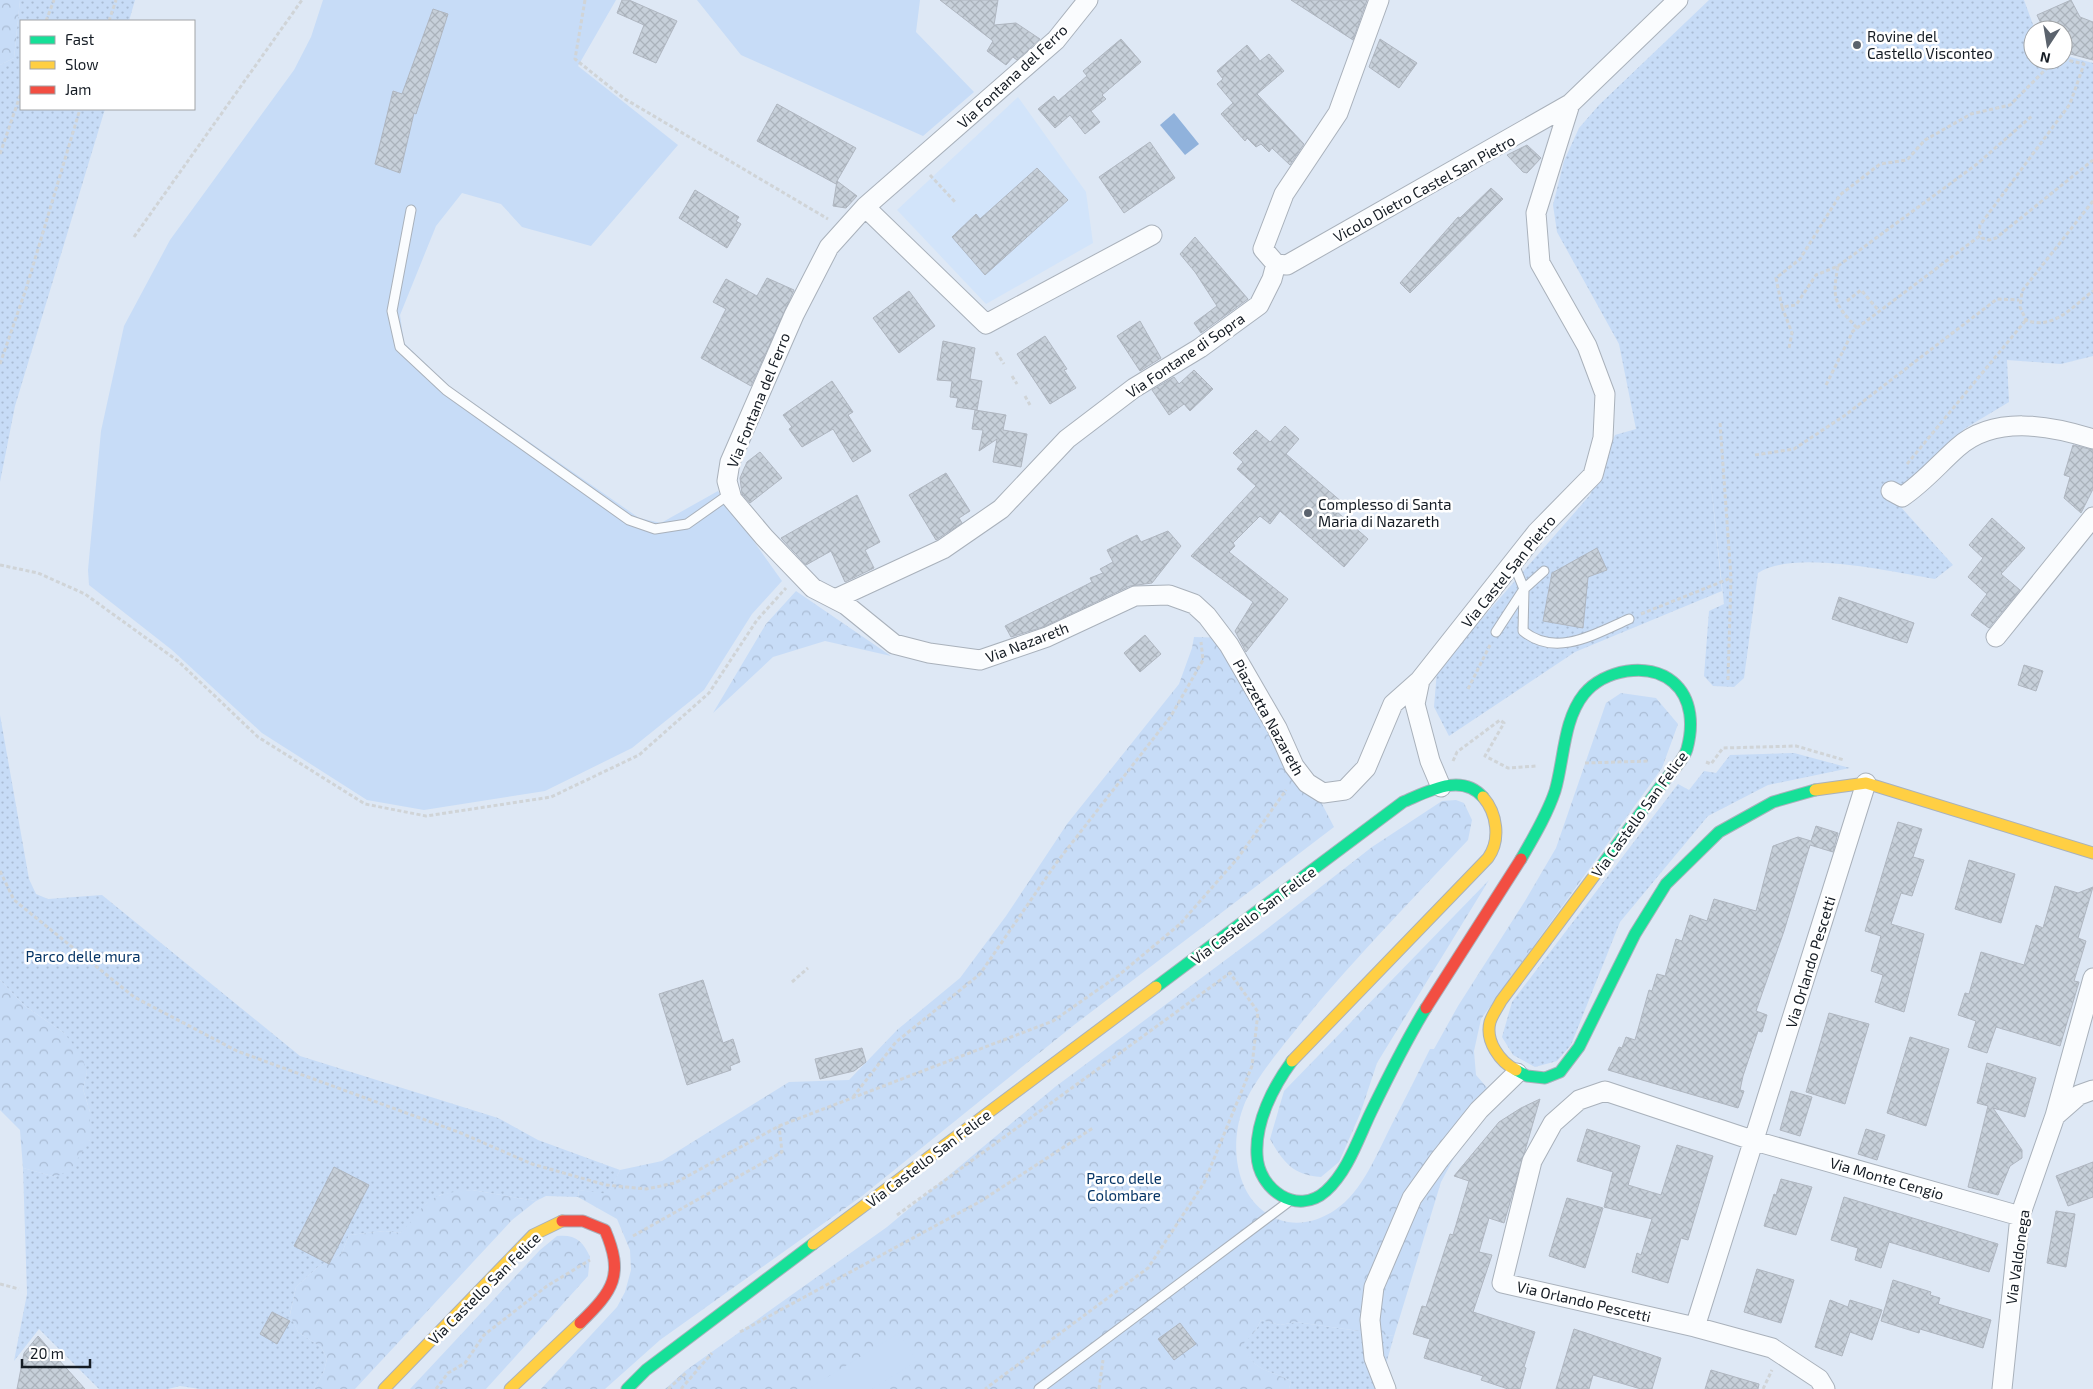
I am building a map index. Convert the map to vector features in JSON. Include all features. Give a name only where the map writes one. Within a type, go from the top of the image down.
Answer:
[{"type":"street","name":"Via Fontana del Ferro","points":[[835,600],[813,588],[764,537],[732,499],[727,481],[730,462],[794,315],[829,247],[865,207],[1056,40],[1088,0]]},
{"type":"street","points":[[1276,264],[1264,249],[1284,194],[1338,114],[1379,0]]},
{"type":"street","name":"Via Castel San Pietro","points":[[1440,787],[1430,761],[1415,704],[1420,680],[1537,532],[1593,474],[1603,438],[1605,394],[1587,346],[1540,263],[1536,213],[1570,104],[1678,0]]},
{"type":"street","name":"Vicolo Dietro Castel San Pietro","points":[[1276,264],[1287,265],[1570,104]]},
{"type":"street","points":[[865,207],[986,324],[1152,235]]},
{"type":"street","name":"Via Fontane di Sopra","points":[[835,600],[943,549],[1001,509],[1067,439],[1134,388],[1200,348],[1259,305],[1272,279],[1276,264]]},
{"type":"street","points":[[1891,491],[1902,497],[1921,485],[1958,447],[1980,432],[2004,426],[2038,427],[2074,433],[2093,439]]},
{"type":"street","points":[[1996,637],[2093,517]]},
{"type":"street","name":"Via Nazareth","points":[[835,600],[846,605],[894,644],[929,653],[980,660],[1047,637],[1134,596],[1169,595]]},
{"type":"street","name":"Piazzetta Nazareth","points":[[1169,595],[1194,604],[1207,616],[1229,645],[1256,691],[1277,728],[1294,766],[1307,783],[1323,793],[1345,790],[1366,768],[1393,704],[1420,680]]},
{"type":"street","name":"Via Castello San Felice","points":[[627,1389],[646,1370],[716,1317],[1403,802],[1440,787],[1462,785],[1478,792],[1489,803],[1497,827],[1493,850],[1478,871],[1288,1066],[1260,1124],[1254,1153],[1260,1173],[1274,1191],[1289,1201],[1311,1202],[1329,1190],[1347,1165],[1403,1047],[1445,977],[1529,847],[1552,801],[1563,764],[1569,729],[1582,696],[1602,679],[1632,668],[1653,673],[1674,682],[1687,701],[1692,727],[1686,752],[1501,1001],[1490,1022],[1490,1039],[1496,1053],[1504,1064],[1517,1073]]},
{"type":"street","points":[[1386,1389],[1374,1358],[1370,1320],[1374,1286],[1412,1198],[1438,1160],[1479,1110],[1517,1073],[1545,1078],[1560,1072],[1580,1047],[1634,934],[1666,884],[1719,832],[1773,802],[1826,787],[1866,783],[2093,852]]},
{"type":"street","name":"Via Orlando Pescetti","points":[[1695,1326],[1755,1141],[1866,783]]},
{"type":"street","points":[[2055,1116],[2093,978]]},
{"type":"street","name":"Via Valdonega","points":[[2002,1389],[2020,1216],[2055,1116],[2079,1095],[2093,1090]]},
{"type":"street","name":"Via Orlando Pescetti","points":[[1755,1141],[1605,1091],[1579,1100],[1553,1123],[1532,1161],[1502,1283],[1695,1326],[1772,1348],[1819,1379],[1825,1389]]},
{"type":"street","name":"Via Monte Cengio","points":[[1755,1141],[2020,1216]]},
{"type":"street","name":"Via Castello San Felice","points":[[384,1389],[533,1235],[558,1221],[583,1221],[605,1230],[612,1247],[616,1267],[612,1284],[601,1303],[510,1389]]},
{"type":"lane","points":[[411,210],[392,311],[400,347],[446,390],[629,520],[655,529],[687,524],[731,494]]},
{"type":"lane","points":[[1513,562],[1524,589],[1523,631],[1534,641],[1557,645],[1583,639],[1629,619]]},
{"type":"lane","points":[[1496,632],[1524,589],[1544,571]]},
{"type":"lane","points":[[1039,1389],[1107,1340],[1289,1201]]},
{"type":"path","points":[[46,20],[54,0]]},
{"type":"path","points":[[109,20],[116,0]]},
{"type":"path","points":[[134,237],[302,0]]},
{"type":"path","points":[[585,0],[575,59],[584,68],[625,99],[846,229]]},
{"type":"path","points":[[1980,235],[1980,225],[2075,95],[2084,64],[2073,61]]},
{"type":"path","points":[[1789,348],[1792,333],[1782,308],[1776,278],[1800,259],[1840,195],[1880,164],[1907,160],[1925,140],[1971,114],[2010,105],[2045,70]]},
{"type":"path","points":[[0,154],[20,96]]},
{"type":"path","points":[[0,364],[26,289],[80,110]]},
{"type":"path","points":[[1782,308],[1796,305],[1816,275],[1838,266],[1977,164],[2033,115]]},
{"type":"path","points":[[1980,235],[1989,240],[1996,238],[2093,160]]},
{"type":"path","points":[[938,182],[955,202]]},
{"type":"path","points":[[2026,320],[2019,300],[2022,291],[2093,201]]},
{"type":"path","points":[[1826,385],[1853,331],[1980,235]]},
{"type":"path","points":[[1838,266],[1833,292],[1843,314],[1857,328]]},
{"type":"path","points":[[1847,301],[1861,290],[1879,311]]},
{"type":"path","points":[[2026,320],[2041,324],[2055,320],[2093,291]]},
{"type":"path","points":[[1755,455],[1794,449],[1844,416],[1997,299],[2019,300]]},
{"type":"path","points":[[1891,491],[1897,477],[2026,320]]},
{"type":"path","points":[[996,352],[1004,364]]},
{"type":"path","points":[[1012,376],[1017,384]]},
{"type":"path","points":[[1025,396],[1030,405]]},
{"type":"path","points":[[1720,423],[1731,578],[1728,680]]},
{"type":"path","points":[[0,565],[38,573],[85,594],[178,661],[258,738],[365,804],[426,816],[551,797],[639,755],[709,693],[757,620],[800,574]]},
{"type":"path","points":[[1629,619],[1731,578]]},
{"type":"path","points":[[1468,689],[1496,632]]},
{"type":"path","points":[[853,1098],[896,1042],[980,974],[1057,862],[1170,716],[1203,660],[1200,634]]},
{"type":"path","points":[[1440,787],[1457,752],[1500,720],[1504,723],[1485,756],[1508,768]]},
{"type":"path","points":[[1723,748],[1796,746],[1852,762]]},
{"type":"path","points":[[1563,764],[1630,763],[1654,760]]},
{"type":"path","points":[[0,871],[14,900],[134,998],[237,1051],[461,1133],[532,1164],[606,1185],[646,1189],[675,1183],[779,1126],[1053,1021],[1119,975],[1180,924],[1238,858],[1287,788]]},
{"type":"path","points":[[792,982],[808,968]]},
{"type":"path","points":[[890,1219],[1230,974],[1258,1012],[1252,1066],[1204,1184],[1148,1268],[985,1389]]},
{"type":"path","points":[[436,1389],[448,1373],[465,1363],[484,1335],[547,1286],[612,1247],[782,1152],[779,1126]]},
{"type":"path","points":[[753,1319],[738,1332],[981,1201],[1093,1128]]},
{"type":"path","points":[[0,1284],[19,1289]]},
{"type":"path","points":[[1099,1389],[1107,1340]]},
{"type":"path","points":[[681,1389],[715,1349]]},
{"type":"shaded area","points":[[1018,97],[1086,192],[1093,243],[986,304],[897,210]]},
{"type":"shaded area","points":[[1174,113],[1199,144],[1185,155],[1160,125]]},
{"type":"green space","points":[[0,0],[20,0],[14,58],[0,65]]},
{"type":"green space","points":[[20,0],[135,0],[129,20],[20,20],[20,110],[105,110],[15,406],[0,482],[0,65],[14,58]]},
{"type":"green space","points":[[323,0],[616,0],[578,66],[678,145],[591,246],[522,227],[501,204],[462,193],[436,226],[400,315],[404,343],[449,386],[639,518],[661,523],[718,491],[782,581],[752,614],[704,690],[632,748],[545,791],[424,810],[367,800],[262,733],[172,650],[89,585],[88,570],[101,431],[124,326],[170,240],[294,70],[311,37]]},
{"type":"green space","points":[[697,0],[920,0],[916,32],[974,92],[923,136],[741,55]]},
{"type":"green space","points":[[1709,0],[2024,0],[2031,20],[2023,20],[2023,70],[2073,70],[2073,58],[2093,63],[2093,356],[2061,364],[2007,360],[2009,402],[1964,429],[1899,505],[1953,565],[1935,579],[1844,564],[1819,563],[1795,563],[1774,566],[1758,573],[1744,678],[1734,687],[1713,686],[1704,676],[1709,611],[1724,604],[1707,446],[1722,591],[1575,652],[1449,736],[1434,707],[1437,670],[1590,495],[1615,435],[1636,429],[1619,344],[1557,232],[1553,205],[1564,161],[1579,128],[1599,105]]},
{"type":"green space","points":[[796,591],[891,656],[825,641],[773,657],[713,713],[766,624]]},
{"type":"green space","points":[[1194,637],[1228,638],[1257,679],[1334,827],[1074,1025],[862,1196],[660,1340],[605,1389],[541,1389],[617,1307],[625,1292],[631,1270],[630,1250],[617,1219],[578,1197],[579,1190],[608,1194],[620,1170],[662,1161],[789,1082],[849,1080],[897,1030],[960,978],[1006,916],[1067,824],[1179,684]]},
{"type":"green space","name":"Parco delle Colombare","points":[[1621,693],[1656,698],[1678,724],[1662,768],[1481,1019],[1474,1051],[1476,1075],[1490,1091],[1441,1182],[1394,1336],[1296,1322],[1280,1325],[1261,1320],[1256,1330],[1242,1345],[1252,1361],[1262,1369],[1291,1381],[1289,1389],[665,1389],[685,1371],[887,1227],[1055,1087],[1263,932],[1372,847],[1442,801],[1456,800],[1464,803],[1472,820],[1468,840],[1381,932],[1318,1003],[1267,1066],[1243,1108],[1238,1125],[1237,1160],[1241,1177],[1248,1193],[1258,1206],[1271,1216],[1294,1223],[1313,1220],[1335,1210],[1353,1193],[1368,1172],[1430,1049],[1434,1049],[1458,1006],[1525,901],[1556,848],[1606,703]]},
{"type":"green space","name":"Parco delle mura","points":[[0,715],[29,879],[36,894],[48,899],[102,895],[300,1056],[498,1118],[538,1140],[620,1170],[608,1195],[579,1190],[578,1197],[546,1196],[536,1201],[472,1190],[440,1195],[426,1204],[412,1224],[400,1233],[385,1231],[349,1235],[342,1253],[318,1267],[296,1287],[290,1314],[298,1332],[321,1347],[327,1359],[324,1371],[314,1389],[200,1389],[180,1386],[168,1389],[99,1389],[39,1329],[14,1361],[27,1294],[23,1168],[56,1177],[90,1140],[90,1112],[83,1089],[87,1072],[64,1033],[25,1006],[0,980]]},
{"type":"green space","points":[[1794,753],[1850,768],[1768,785],[1708,816],[1620,922],[1571,1045],[1557,1061],[1535,1067],[1513,1055],[1502,1037],[1512,1002],[1678,784],[1689,790],[1704,771],[1716,773],[1730,755]]},
{"type":"green space","points":[[1489,880],[1377,1063],[1360,1114],[1339,1162],[1321,1177],[1311,1176],[1290,1166],[1284,1161],[1270,1139],[1284,1091]]},
{"type":"green space","points":[[0,980],[25,1006],[64,1033],[81,1054],[87,1072],[83,1089],[90,1112],[90,1140],[71,1169],[56,1177],[23,1168],[20,1130],[0,1110]]},
{"type":"green space","points":[[472,1190],[536,1201],[512,1220],[355,1389],[314,1389],[324,1371],[327,1359],[321,1347],[298,1332],[290,1315],[296,1287],[318,1267],[342,1253],[349,1235],[385,1231],[400,1233],[423,1206],[432,1199],[448,1193]]},
{"type":"green space","points":[[557,1236],[569,1236],[581,1243],[590,1257],[588,1276],[486,1389],[410,1389],[540,1250]]},
{"type":"green space","points":[[1261,1320],[1280,1325],[1296,1322],[1394,1336],[1384,1371],[1395,1389],[1289,1389],[1291,1381],[1262,1369],[1252,1361],[1241,1345],[1256,1330]]},
{"type":"green space","points":[[899,1333],[917,1361],[872,1389],[808,1389]]},
{"type":"building","points":[[622,0],[629,0],[677,21],[656,63],[633,53],[644,25],[617,13]]},
{"type":"building","points":[[940,0],[998,0],[994,25],[1016,23],[1040,39],[1017,60],[1013,57],[1006,65],[987,51],[993,41]]},
{"type":"building","points":[[1291,0],[1367,0],[1353,40]]},
{"type":"building","points":[[2071,0],[2080,17],[2093,22],[2093,60],[2073,55],[2073,20],[2039,20],[2037,15]]},
{"type":"building","points":[[433,9],[448,14],[416,114],[414,113],[400,173],[375,164],[393,91],[402,94]]},
{"type":"building","points":[[1121,39],[1141,62],[1102,95],[1106,99],[1091,111],[1100,122],[1085,134],[1070,115],[1055,128],[1038,109],[1054,96],[1058,101],[1087,76],[1083,71]]},
{"type":"building","points":[[1380,39],[1417,63],[1399,88],[1369,67]]},
{"type":"building","points":[[1247,45],[1260,61],[1269,54],[1284,71],[1257,94],[1304,144],[1290,165],[1272,148],[1269,152],[1261,144],[1256,147],[1247,138],[1245,141],[1221,114],[1233,103],[1217,84],[1223,79],[1217,71]]},
{"type":"building","points":[[777,104],[856,148],[836,184],[757,141]]},
{"type":"building","points":[[1150,142],[1175,178],[1124,213],[1099,177]]},
{"type":"building","points":[[1527,145],[1541,158],[1527,173],[1523,172],[1507,155]]},
{"type":"building","points":[[1037,168],[1068,200],[985,275],[952,237],[976,214],[980,219]]},
{"type":"building","points":[[837,181],[857,196],[846,208],[833,206]]},
{"type":"building","points":[[1491,188],[1503,199],[1410,293],[1400,283],[1458,217],[1460,218]]},
{"type":"building","points":[[695,190],[739,217],[736,221],[741,224],[727,248],[679,218]]},
{"type":"building","points":[[1195,237],[1248,299],[1201,333],[1194,323],[1217,306],[1195,272],[1180,254]]},
{"type":"building","points":[[767,278],[794,290],[751,386],[701,358],[726,309],[713,302],[726,279],[757,296]]},
{"type":"building","points":[[909,291],[935,326],[899,353],[873,318]]},
{"type":"building","points":[[1140,321],[1161,358],[1140,371],[1117,336]]},
{"type":"building","points":[[1045,336],[1067,369],[1064,370],[1076,388],[1050,404],[1017,354]]},
{"type":"building","points":[[943,341],[975,348],[970,379],[982,381],[977,410],[956,407],[958,398],[950,397],[952,381],[937,380]]},
{"type":"building","points":[[1194,370],[1213,389],[1190,411],[1184,404],[1169,415],[1152,390],[1174,377],[1179,384]]},
{"type":"building","points":[[832,381],[853,412],[848,415],[871,451],[853,462],[833,429],[802,447],[789,429],[792,427],[783,415]]},
{"type":"building","points":[[975,410],[1006,415],[1003,430],[1027,434],[1021,467],[993,462],[997,439],[979,451],[983,430],[972,429]]},
{"type":"building","points":[[1285,426],[1299,439],[1286,454],[1343,503],[1336,511],[1368,539],[1344,567],[1280,511],[1270,524],[1260,516],[1233,543],[1235,546],[1229,552],[1288,599],[1246,652],[1235,631],[1253,602],[1191,556],[1256,486],[1237,469],[1243,462],[1233,453],[1256,430],[1270,442]]},
{"type":"building","points":[[2073,445],[2093,450],[2093,489],[2081,513],[2064,498],[2070,477],[2064,475]]},
{"type":"building","points":[[760,452],[782,478],[750,503],[742,494],[740,478],[747,462]]},
{"type":"building","points":[[946,473],[970,511],[959,518],[962,523],[936,540],[909,495]]},
{"type":"building","points":[[857,495],[880,542],[865,550],[874,568],[845,582],[831,551],[806,565],[781,538]]},
{"type":"building","points":[[1992,518],[2025,548],[2001,574],[2020,590],[1989,628],[1971,615],[1987,594],[1968,577],[1983,558],[1969,545]]},
{"type":"building","points":[[1168,531],[1181,546],[1152,583],[1130,586],[1043,627],[1011,637],[1005,626],[1092,582],[1090,578],[1103,573],[1100,569],[1113,562],[1107,550],[1137,535],[1141,542]]},
{"type":"building","points":[[1597,548],[1607,570],[1588,577],[1583,628],[1543,621],[1552,573]]},
{"type":"building","points":[[1839,597],[1914,623],[1907,643],[1832,619]]},
{"type":"building","points":[[1145,635],[1161,654],[1140,672],[1124,653]]},
{"type":"building","points":[[2024,665],[2043,671],[2036,691],[2018,685]]},
{"type":"building","points":[[1898,822],[1922,829],[1913,857],[1924,860],[1912,896],[1901,893],[1891,924],[1924,934],[1904,1012],[1875,1002],[1883,975],[1871,971],[1881,936],[1865,931]]},
{"type":"building","points":[[1816,826],[1838,833],[1833,852],[1810,845],[1784,931],[1756,1011],[1767,1015],[1762,1032],[1758,1031],[1743,1076],[1740,1090],[1744,1091],[1738,1108],[1608,1070],[1619,1047],[1622,1048],[1626,1037],[1635,1040],[1649,990],[1652,991],[1657,974],[1665,976],[1676,939],[1682,941],[1690,915],[1707,921],[1714,899],[1756,911],[1773,846],[1798,837],[1811,841]]},
{"type":"building","points":[[1969,860],[2015,874],[2001,923],[1955,909]]},
{"type":"building","points":[[2055,886],[2078,893],[2093,887],[2078,938],[2086,941],[2074,981],[2079,982],[2060,1046],[1996,1027],[1987,1053],[1968,1047],[1976,1021],[1958,1015],[1965,993],[1969,994],[1981,952],[2024,965],[2036,925],[2043,928]]},
{"type":"building","points":[[703,980],[723,1043],[733,1039],[740,1062],[730,1066],[731,1070],[687,1085],[659,994]]},
{"type":"building","points":[[1829,1013],[1869,1024],[1845,1104],[1806,1092]]},
{"type":"building","points":[[1910,1037],[1949,1049],[1926,1126],[1887,1113]]},
{"type":"building","points":[[862,1048],[866,1062],[854,1071],[820,1079],[815,1059]]},
{"type":"building","points":[[1987,1063],[2036,1078],[2025,1117],[1993,1108],[2022,1150],[2022,1158],[2010,1166],[1998,1195],[1968,1187],[1988,1106],[1977,1103]]},
{"type":"building","points":[[1791,1091],[1812,1097],[1800,1136],[1780,1130]]},
{"type":"building","points":[[1540,1099],[1504,1223],[1489,1218],[1479,1252],[1492,1255],[1473,1312],[1535,1332],[1524,1367],[1526,1368],[1520,1389],[1508,1389],[1481,1380],[1483,1376],[1424,1358],[1430,1339],[1413,1334],[1422,1306],[1426,1307],[1450,1234],[1453,1235],[1469,1181],[1454,1176],[1499,1122]]},
{"type":"building","points":[[1587,1129],[1640,1146],[1628,1185],[1661,1195],[1677,1145],[1713,1156],[1688,1240],[1681,1238],[1668,1283],[1632,1272],[1637,1253],[1641,1255],[1652,1219],[1604,1207],[1613,1172],[1577,1161]]},
{"type":"building","points":[[1866,1129],[1885,1135],[1877,1160],[1858,1154]]},
{"type":"building","points":[[2093,1162],[2093,1197],[2068,1206],[2056,1176]]},
{"type":"building","points":[[334,1167],[369,1185],[329,1264],[294,1246]]},
{"type":"building","points":[[1781,1179],[1812,1187],[1796,1235],[1764,1226]]},
{"type":"building","points":[[1844,1197],[1998,1244],[1989,1272],[1889,1242],[1881,1268],[1855,1260],[1858,1248],[1831,1240]]},
{"type":"building","points":[[1567,1198],[1603,1208],[1585,1268],[1549,1256]]},
{"type":"building","points":[[2056,1211],[2075,1214],[2066,1267],[2047,1263]]},
{"type":"building","points":[[1757,1269],[1794,1280],[1781,1323],[1744,1312]]},
{"type":"building","points":[[1893,1280],[1931,1292],[1930,1295],[1940,1298],[1938,1304],[1991,1320],[1983,1348],[1920,1329],[1919,1333],[1881,1321]]},
{"type":"building","points":[[1830,1300],[1848,1307],[1850,1300],[1882,1310],[1872,1340],[1850,1332],[1842,1356],[1815,1347]]},
{"type":"building","points":[[272,1312],[290,1321],[277,1344],[260,1334]]},
{"type":"building","points":[[1180,1323],[1196,1344],[1174,1360],[1158,1339]]},
{"type":"building","points":[[1574,1329],[1661,1358],[1652,1389],[1641,1389],[1593,1375],[1589,1389],[1556,1389]]},
{"type":"building","points":[[38,1336],[85,1389],[17,1389],[24,1353]]},
{"type":"building","points":[[1711,1370],[1759,1384],[1758,1389],[1705,1389]]},
{"type":"traffic: fast","points":[[1521,859],[1552,800],[1568,728],[1577,704],[1593,686],[1614,674],[1639,670],[1651,672],[1673,682],[1680,689],[1688,705],[1690,732],[1687,749],[1681,761],[1600,868]]},
{"type":"traffic: fast","points":[[1156,987],[1403,802],[1433,789],[1454,785],[1465,786],[1483,797]]},
{"type":"traffic: fast","points":[[1516,1070],[1527,1076],[1545,1078],[1560,1072],[1579,1047],[1635,934],[1666,884],[1719,832],[1773,802],[1815,790]]},
{"type":"traffic: fast","points":[[1292,1061],[1272,1093],[1262,1118],[1257,1143],[1257,1155],[1264,1179],[1272,1188],[1281,1196],[1303,1201],[1315,1198],[1326,1191],[1340,1174],[1352,1154],[1397,1060],[1426,1008]]},
{"type":"traffic: fast","points":[[627,1389],[646,1370],[813,1244]]},
{"type":"traffic: slow","points":[[1815,790],[1866,783],[2093,853]]},
{"type":"traffic: slow","points":[[1292,1061],[1488,858],[1495,843],[1496,827],[1492,811],[1483,797]]},
{"type":"traffic: slow","points":[[1516,1070],[1504,1062],[1495,1050],[1489,1029],[1491,1019],[1501,1001],[1600,868]]},
{"type":"traffic: slow","points":[[813,1244],[1156,987]]},
{"type":"traffic: slow","points":[[384,1389],[533,1235],[562,1221]]},
{"type":"traffic: slow","points":[[510,1389],[580,1323]]},
{"type":"traffic: jam","points":[[1426,1008],[1521,859]]},
{"type":"traffic: jam","points":[[562,1221],[583,1221],[605,1230],[614,1259],[612,1281],[608,1291],[580,1323]]},
{"type":"place","name":"Rovine del Castello Visconteo","points":[[1857,45]]},
{"type":"place","name":"Complesso di Santa Maria di Nazareth","points":[[1308,513]]}]
